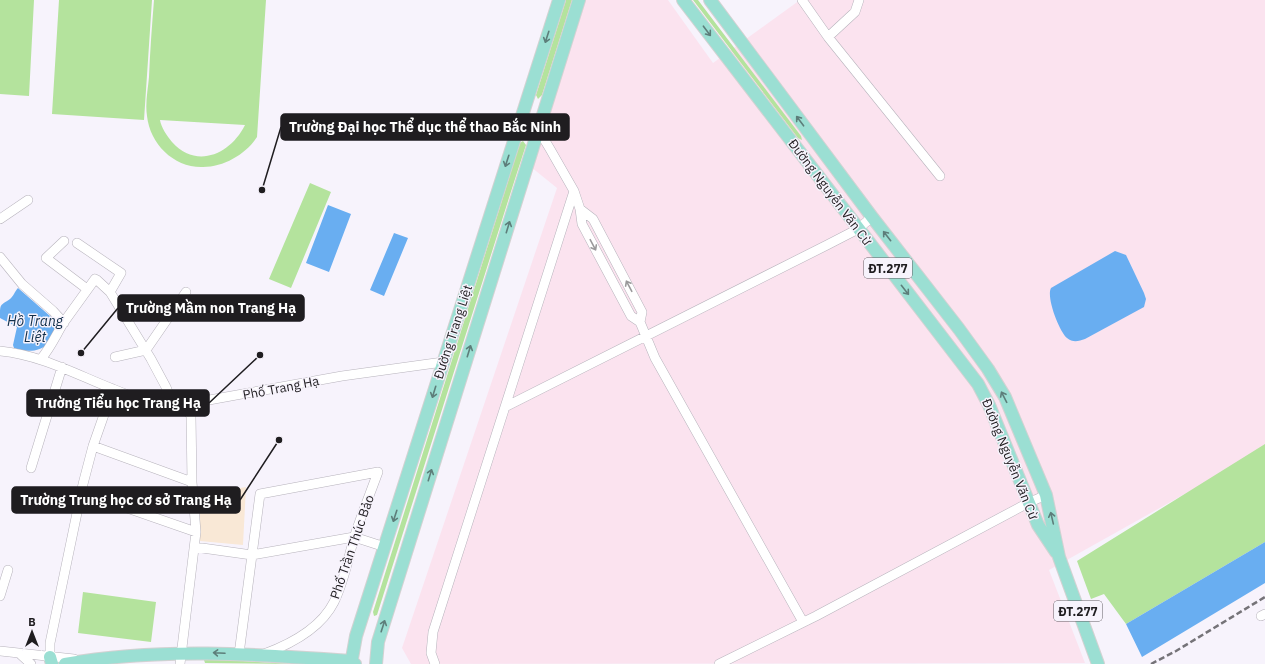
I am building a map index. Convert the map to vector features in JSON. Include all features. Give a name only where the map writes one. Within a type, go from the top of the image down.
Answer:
[{"type":"main road","name":"Đường Trang Liệt","points":[[352,663],[356,636],[559,0]]},
{"type":"main road","name":"Đường Trang Liệt","points":[[376,664],[375,658],[378,642],[579,0]]},
{"type":"main road","name":"Đường Nguyễn Văn Cừ","points":[[683,0],[978,384],[989,405],[1038,525],[1059,557]]},
{"type":"main road","name":"Đường Nguyễn Văn Cừ","points":[[710,0],[988,369],[1004,397],[1046,495],[1059,557],[1098,664]]},
{"type":"main road","points":[[802,156],[818,144]]},
{"type":"main road","points":[[65,664],[90,660],[181,658],[239,654],[352,663]]},
{"type":"street","points":[[802,0],[828,37],[940,176]]},
{"type":"street","points":[[828,37],[855,12],[859,0]]},
{"type":"street","points":[[521,119],[538,129],[574,191],[580,209],[582,224],[631,316],[640,322],[655,358],[803,622]]},
{"type":"street","points":[[435,664],[432,653],[433,632],[574,191]]},
{"type":"street","points":[[0,219],[28,200]]},
{"type":"street","points":[[505,407],[858,229],[872,217]]},
{"type":"street","points":[[64,241],[46,258],[87,290]]},
{"type":"street","points":[[77,243],[121,274],[110,292]]},
{"type":"street","points":[[0,257],[22,284],[53,311],[64,323]]},
{"type":"street","points":[[41,359],[95,279],[100,281],[110,292],[146,350],[166,386],[172,402],[182,406],[190,416],[192,482],[196,532],[181,658]]},
{"type":"street","points":[[115,357],[146,350],[186,292]]},
{"type":"street","points":[[0,351],[15,352],[41,359],[113,389],[157,405],[182,406]]},
{"type":"street","name":"Phố Trang Hạ","points":[[182,406],[342,376],[443,362]]},
{"type":"street","points":[[31,468],[62,367]]},
{"type":"street","points":[[51,661],[50,643],[81,492],[93,446],[113,389]]},
{"type":"street","points":[[93,446],[192,482]]},
{"type":"street","name":"Phố Trần Thúc Bảo","points":[[252,555],[260,494],[378,472],[354,537],[343,581],[329,610],[320,621],[305,633],[275,650],[259,655]]},
{"type":"street","points":[[81,492],[196,532]]},
{"type":"street","points":[[719,664],[803,622],[1028,503],[1046,495]]},
{"type":"street","points":[[195,547],[252,555],[354,537],[385,547]]},
{"type":"street","points":[[239,654],[252,555]]},
{"type":"street","points":[[1,592],[8,570]]},
{"type":"street","points":[[0,652],[20,654],[51,661],[90,660]]},
{"type":"street","points":[[20,654],[31,664]]},
{"type":"shaded area","points":[[585,0],[668,0],[713,63],[800,0],[1265,0],[1265,449],[1049,570],[1085,663],[411,664],[402,648],[557,188],[531,167]]},
{"type":"shaded area","points":[[246,487],[243,545],[200,541],[199,495]]},
{"type":"green space","points":[[0,0],[34,0],[29,96],[0,94]]},
{"type":"green space","points":[[59,0],[152,0],[144,120],[52,114]]},
{"type":"green space","points":[[154,0],[266,0],[257,137],[241,154],[219,165],[203,167],[192,166],[173,159],[158,145],[149,126],[146,106]],"holes":[[[160,120],[245,125],[239,135],[222,151],[212,155],[202,156],[191,155],[181,150],[168,137]]]},
{"type":"green space","points":[[566,0],[572,0],[542,95],[538,99],[536,95]]},
{"type":"green space","points":[[693,0],[698,0],[801,136],[802,140],[798,138]]},
{"type":"green space","points":[[523,141],[526,145],[377,615],[374,616],[373,612],[520,143]]},
{"type":"green space","points":[[310,183],[331,192],[291,288],[269,279]]},
{"type":"green space","points":[[1265,444],[1265,542],[1126,624],[1104,594],[1091,599],[1077,561]]},
{"type":"green space","points":[[83,592],[156,602],[151,642],[78,633]]},
{"type":"green space","points":[[204,660],[293,664],[205,663]]},
{"type":"water","points":[[328,205],[351,214],[329,272],[306,263]]},
{"type":"water","points":[[394,233],[408,238],[384,296],[370,290]]},
{"type":"water","points":[[1115,251],[1126,255],[1144,293],[1146,299],[1144,307],[1085,339],[1076,341],[1069,340],[1060,328],[1054,314],[1050,299],[1051,288]]},
{"type":"water","name":"Hồ Trang Liệt","points":[[18,288],[58,323],[53,338],[49,344],[43,348],[30,351],[14,348],[13,345],[17,327],[0,318],[2,304],[11,298]]},
{"type":"water","points":[[1265,542],[1265,583],[1142,657],[1126,624]]},
{"type":"railway","points":[[1151,664],[1176,651],[1265,597]]},
{"type":"place","name":"Trường Đại học Thể dục thể thao Bắc Ninh","points":[[262,190]]},
{"type":"place","name":"Trường Mầm non Trang Hạ","points":[[81,353]]},
{"type":"place","name":"Trường Tiểu học Trang Hạ","points":[[260,355]]},
{"type":"place","name":"Trường Trung học cơ sở Trang Hạ","points":[[279,440]]}]
